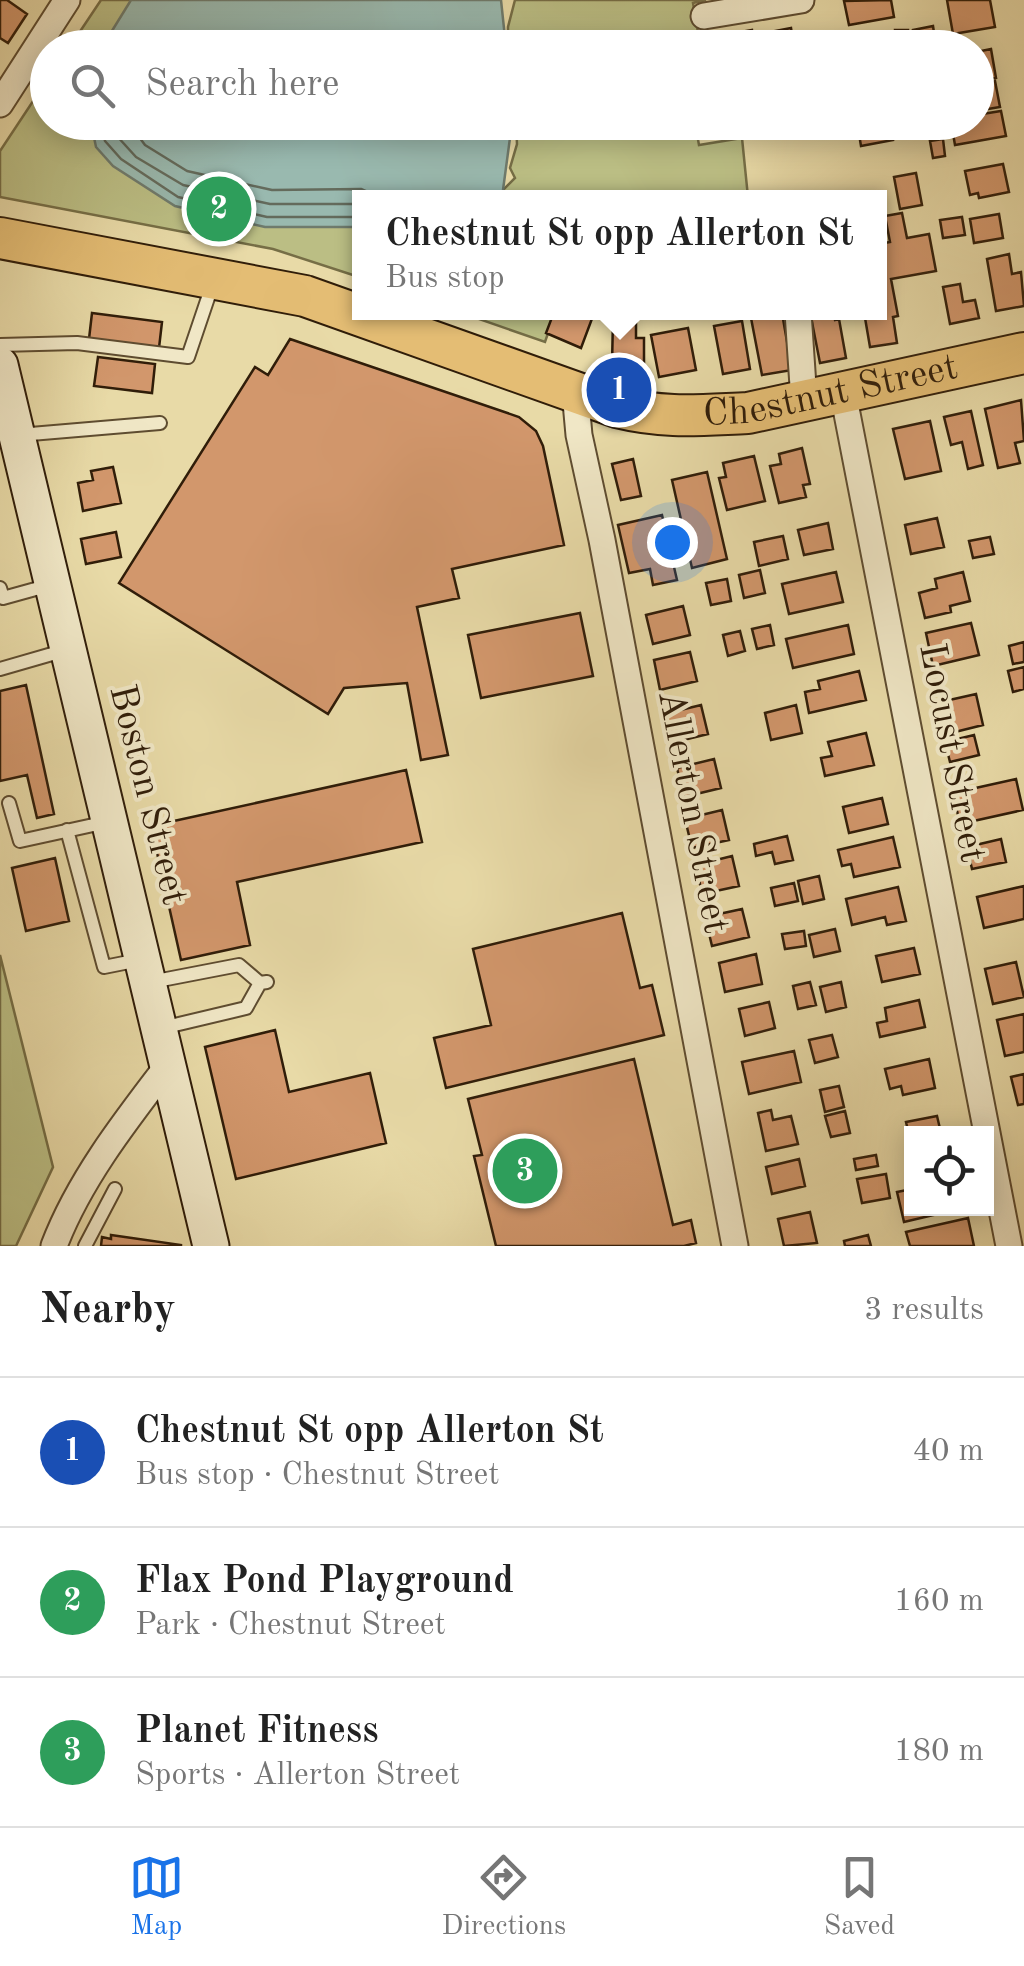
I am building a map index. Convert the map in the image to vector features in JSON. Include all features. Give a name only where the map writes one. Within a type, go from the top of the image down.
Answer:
[{"type":"main road","name":"Chestnut Street","points":[[0,238],[305,296],[352,313]]},
{"type":"main road","name":"Chestnut Street","points":[[372,320],[575,392],[644,413],[681,417],[748,412],[1024,353]]},
{"type":"main road","name":"Boston Street","points":[[0,365],[211,1246]]},
{"type":"street","points":[[48,30],[67,0]]},
{"type":"street","points":[[704,16],[800,0]]},
{"type":"street","points":[[0,104],[30,57]]},
{"type":"street","points":[[799,320],[804,401]]},
{"type":"street","name":"Allerton Street","points":[[575,392],[578,435],[602,540],[735,1246]]},
{"type":"street","name":"Locust Street","points":[[843,393],[1008,1246]]},
{"type":"street","points":[[54,1246],[88,1178],[168,1064]]},
{"type":"lane","points":[[0,344],[77,343],[188,357],[214,278]]},
{"type":"lane","points":[[16,435],[160,423]]},
{"type":"lane","points":[[0,588],[3,598],[52,585]]},
{"type":"lane","points":[[0,668],[68,650]]},
{"type":"lane","points":[[9,803],[20,841],[110,821]]},
{"type":"lane","points":[[67,830],[104,967],[146,971],[239,965],[264,982],[246,1008],[160,1028]]},
{"type":"lane","points":[[85,1246],[115,1189]]},
{"type":"green space","points":[[101,0],[147,0],[127,30],[81,30]]},
{"type":"green space","points":[[515,0],[706,0],[693,3],[698,30],[508,27]]},
{"type":"green space","points":[[30,106],[30,140],[152,140],[352,205],[352,275],[273,249],[0,197],[0,151]]},
{"type":"green space","points":[[517,140],[698,140],[699,145],[742,140],[747,190],[503,190],[515,178],[510,168]]},
{"type":"green space","points":[[482,320],[553,320],[545,342]]},
{"type":"green space","points":[[0,955],[53,1167],[16,1246],[0,1246]]},
{"type":"water","points":[[131,0],[501,0],[504,30],[112,30]]},
{"type":"water","points":[[95,140],[510,140],[503,190],[352,190],[352,227],[265,227],[175,206],[113,166]]},
{"type":"building","points":[[0,0],[7,0],[27,14],[8,43],[0,38]]},
{"type":"building","points":[[891,0],[894,17],[849,25],[844,1]]},
{"type":"building","points":[[947,0],[990,0],[995,27],[952,30]]},
{"type":"building","points":[[994,81],[1000,107],[994,108]]},
{"type":"building","points":[[1001,111],[1006,136],[994,138],[994,112]]},
{"type":"building","points":[[860,140],[893,140],[861,146]]},
{"type":"building","points":[[943,140],[945,156],[933,158],[930,141]]},
{"type":"building","points":[[954,140],[983,140],[955,145]]},
{"type":"building","points":[[1003,164],[1009,192],[979,198],[978,193],[970,195],[965,171]]},
{"type":"building","points":[[916,173],[922,205],[900,209],[894,177]]},
{"type":"building","points":[[902,213],[907,238],[929,234],[936,271],[891,279],[898,316],[893,317],[897,343],[870,347],[865,320],[887,320],[887,216]]},
{"type":"building","points":[[999,214],[1003,238],[974,243],[970,219]]},
{"type":"building","points":[[962,217],[965,235],[943,238],[940,220]]},
{"type":"building","points":[[1009,254],[1012,274],[1021,272],[1024,306],[996,311],[987,259]]},
{"type":"building","points":[[960,284],[963,302],[975,300],[979,318],[950,324],[943,287]]},
{"type":"building","points":[[92,313],[162,322],[159,348],[89,339]]},
{"type":"building","points":[[551,320],[592,320],[581,348],[546,333]]},
{"type":"building","points":[[613,320],[636,320],[636,338],[644,338],[644,366],[612,365]]},
{"type":"building","points":[[751,320],[783,320],[792,370],[762,375]]},
{"type":"building","points":[[812,320],[839,320],[846,358],[820,363]]},
{"type":"building","points":[[742,321],[750,369],[723,374],[714,326]]},
{"type":"building","points":[[688,328],[696,370],[659,377],[651,335]]},
{"type":"building","points":[[290,339],[519,417],[536,431],[543,446],[564,545],[452,569],[459,598],[417,607],[448,755],[421,760],[407,683],[344,688],[328,714],[119,583],[255,367],[268,375]]},
{"type":"building","points":[[98,357],[155,364],[152,393],[94,386]]},
{"type":"building","points":[[1021,400],[1024,441],[1015,443],[1020,463],[998,468],[985,409]]},
{"type":"building","points":[[971,411],[983,465],[968,469],[962,442],[951,445],[944,417]]},
{"type":"building","points":[[930,421],[941,471],[905,479],[893,429]]},
{"type":"building","points":[[802,448],[810,484],[803,485],[806,497],[779,503],[770,466],[781,464],[779,454]]},
{"type":"building","points":[[754,456],[765,501],[727,510],[719,478],[726,477],[723,463]]},
{"type":"building","points":[[633,459],[641,496],[621,500],[612,464]]},
{"type":"building","points":[[113,467],[121,503],[83,511],[78,483],[93,480],[91,471]]},
{"type":"building","points":[[707,472],[727,559],[692,568],[672,480]]},
{"type":"building","points":[[662,515],[677,580],[653,585],[650,569],[629,573],[618,525]]},
{"type":"building","points":[[937,518],[944,547],[911,554],[905,525]]},
{"type":"building","points":[[828,523],[833,549],[804,555],[798,530]]},
{"type":"building","points":[[116,532],[121,557],[86,564],[81,539]]},
{"type":"building","points":[[783,536],[788,559],[759,566],[754,542]]},
{"type":"building","points":[[990,537],[994,554],[973,558],[969,541]]},
{"type":"building","points":[[760,570],[765,593],[744,598],[739,575]]},
{"type":"building","points":[[836,572],[843,602],[789,614],[782,584]]},
{"type":"building","points":[[963,572],[970,601],[950,606],[951,612],[925,618],[919,593],[937,588],[935,579]]},
{"type":"building","points":[[727,579],[731,601],[711,605],[706,583]]},
{"type":"building","points":[[683,606],[690,635],[653,644],[646,615]]},
{"type":"building","points":[[580,613],[593,676],[481,698],[468,635]]},
{"type":"building","points":[[971,623],[979,655],[933,666],[926,633]]},
{"type":"building","points":[[770,625],[774,645],[757,649],[752,629]]},
{"type":"building","points":[[848,625],[854,654],[793,668],[786,639]]},
{"type":"building","points":[[740,631],[745,651],[728,656],[723,635]]},
{"type":"building","points":[[1024,642],[1024,662],[1013,664],[1009,646]]},
{"type":"building","points":[[690,652],[697,681],[660,690],[654,660]]},
{"type":"building","points":[[1024,667],[1024,689],[1013,692],[1008,671]]},
{"type":"building","points":[[859,671],[866,700],[809,713],[805,692],[820,689],[818,681]]},
{"type":"building","points":[[26,685],[54,814],[37,818],[27,775],[0,781],[0,691]]},
{"type":"building","points":[[976,694],[983,725],[943,735],[936,703]]},
{"type":"building","points":[[701,705],[708,734],[671,743],[664,714]]},
{"type":"building","points":[[796,705],[802,733],[771,740],[765,713]]},
{"type":"building","points":[[866,733],[874,765],[825,776],[821,758],[832,756],[828,742]]},
{"type":"building","points":[[974,735],[979,755],[950,762],[945,742]]},
{"type":"building","points":[[714,759],[721,788],[684,797],[677,768]]},
{"type":"building","points":[[406,770],[422,842],[237,882],[250,945],[181,960],[151,826]]},
{"type":"building","points":[[1016,779],[1023,810],[960,824],[953,793]]},
{"type":"building","points":[[882,798],[888,824],[849,833],[843,807]]},
{"type":"building","points":[[722,810],[729,840],[692,848],[685,819]]},
{"type":"building","points":[[787,836],[793,860],[775,864],[772,852],[756,856],[754,844]]},
{"type":"building","points":[[893,837],[900,867],[854,877],[851,864],[842,866],[838,850]]},
{"type":"building","points":[[1001,839],[1006,862],[972,869],[967,847]]},
{"type":"building","points":[[732,856],[739,886],[702,894],[696,865]]},
{"type":"building","points":[[55,858],[69,921],[26,931],[12,868]]},
{"type":"building","points":[[819,876],[824,899],[803,904],[798,881]]},
{"type":"building","points":[[794,883],[798,901],[775,906],[771,888]]},
{"type":"building","points":[[1024,886],[1024,919],[984,928],[977,897]]},
{"type":"building","points":[[898,887],[906,921],[887,925],[885,917],[852,925],[846,899]]},
{"type":"building","points":[[742,909],[749,937],[712,946],[705,917]]},
{"type":"building","points":[[622,913],[640,988],[652,985],[664,1035],[446,1088],[434,1038],[491,1025],[473,949]]},
{"type":"building","points":[[835,929],[840,951],[814,957],[809,935]]},
{"type":"building","points":[[804,931],[806,946],[785,949],[782,934]]},
{"type":"building","points":[[914,948],[920,974],[882,982],[876,956]]},
{"type":"building","points":[[756,954],[762,984],[725,992],[719,963]]},
{"type":"building","points":[[1016,962],[1024,997],[993,1004],[985,969]]},
{"type":"building","points":[[810,982],[816,1005],[798,1009],[793,986]]},
{"type":"building","points":[[841,982],[846,1007],[826,1012],[820,987]]},
{"type":"building","points":[[919,1000],[925,1027],[880,1037],[877,1023],[887,1021],[885,1008]]},
{"type":"building","points":[[769,1002],[775,1028],[745,1036],[739,1009]]},
{"type":"building","points":[[1024,1014],[1024,1052],[1005,1056],[997,1020]]},
{"type":"building","points":[[275,1030],[289,1092],[370,1073],[386,1143],[236,1179],[205,1047]]},
{"type":"building","points":[[832,1035],[838,1057],[815,1063],[809,1040]]},
{"type":"building","points":[[794,1051],[801,1082],[749,1094],[742,1062]]},
{"type":"building","points":[[634,1059],[673,1225],[691,1220],[696,1243],[496,1246],[474,1156],[482,1155],[468,1099]]},
{"type":"building","points":[[929,1059],[935,1088],[903,1095],[901,1086],[890,1089],[885,1069]]},
{"type":"building","points":[[1024,1074],[1024,1104],[1018,1105],[1011,1077]]},
{"type":"building","points":[[839,1086],[844,1107],[825,1112],[820,1090]]},
{"type":"building","points":[[771,1110],[773,1120],[791,1116],[798,1144],[766,1151],[758,1113]]},
{"type":"building","points":[[845,1111],[850,1133],[831,1137],[825,1116]]},
{"type":"building","points":[[937,1116],[939,1126],[907,1126],[906,1122]]},
{"type":"building","points":[[876,1155],[878,1166],[856,1170],[854,1159]]},
{"type":"building","points":[[799,1159],[805,1186],[772,1194],[766,1167]]},
{"type":"building","points":[[886,1174],[890,1198],[862,1203],[857,1179]]},
{"type":"building","points":[[904,1191],[904,1216],[929,1216],[904,1222],[897,1192]]},
{"type":"building","points":[[810,1212],[817,1243],[784,1246],[778,1219]]},
{"type":"building","points":[[968,1218],[974,1246],[910,1246],[906,1232]]},
{"type":"building","points":[[111,1235],[181,1246],[101,1246],[102,1237],[111,1239]]},
{"type":"building","points":[[868,1235],[871,1246],[845,1246],[844,1241]]},
{"type":"place","name":"Flax Pond Playground","points":[[219,209]]},
{"type":"place","name":"Chestnut St opp Allerton St","points":[[619,390]]},
{"type":"place","name":"Planet Fitness","points":[[525,1171]]}]
